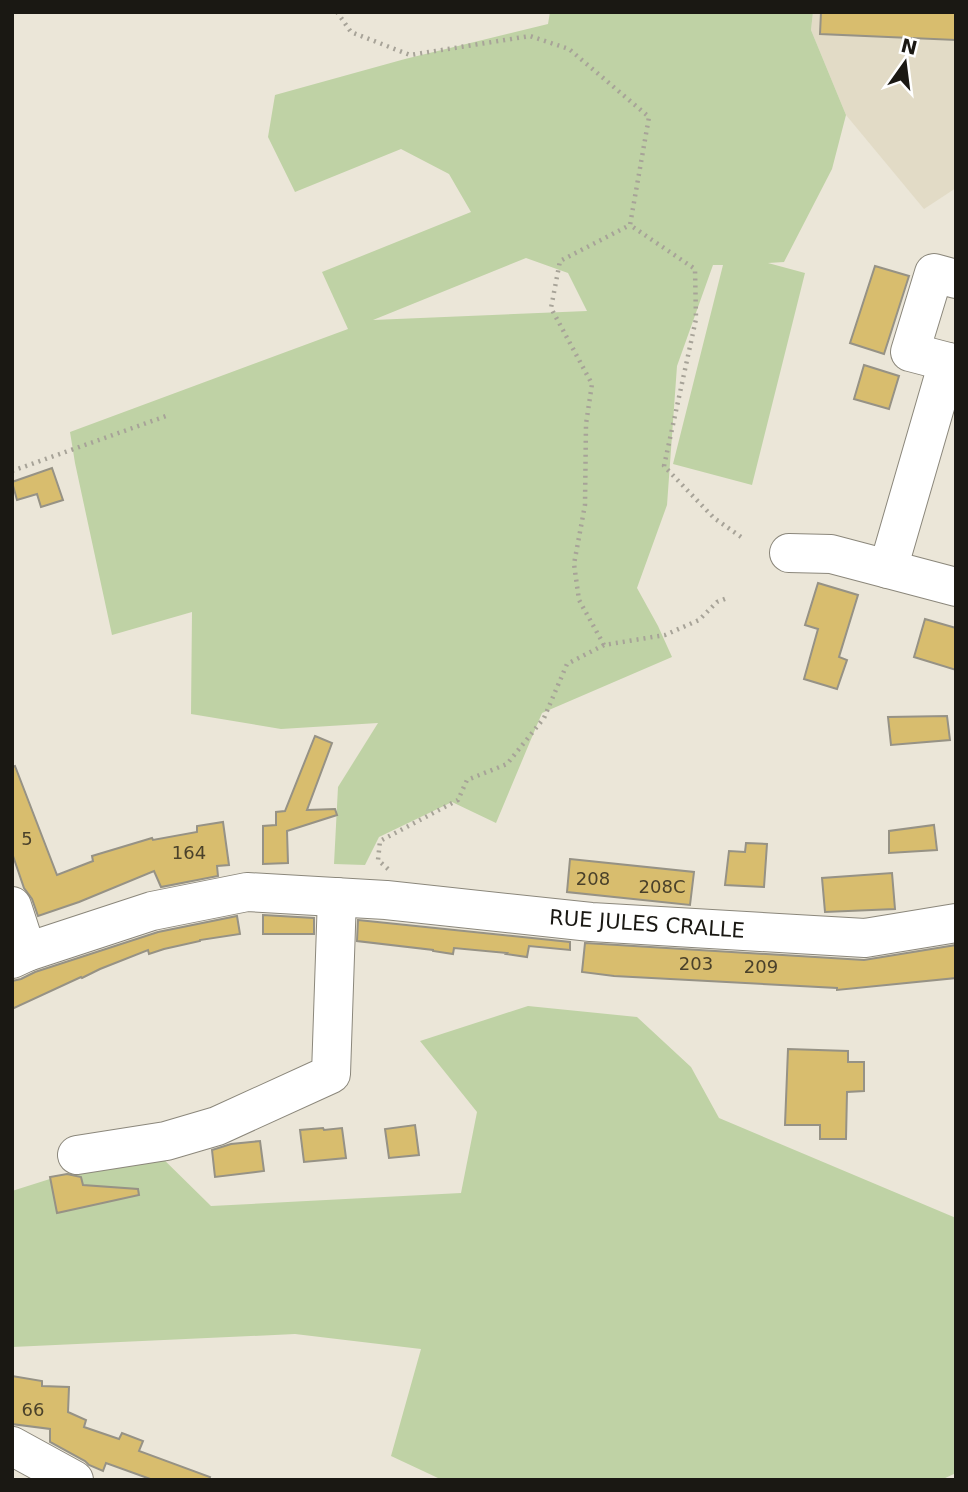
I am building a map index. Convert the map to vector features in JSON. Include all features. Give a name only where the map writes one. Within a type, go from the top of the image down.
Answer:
[{"type":"street","points":[[888,569],[952,363],[910,352],[934,273],[956,279]]},
{"type":"street","points":[[789,553],[831,554],[956,587]]},
{"type":"street","name":"RUE JULES CRALLE","points":[[20,955],[152,911],[247,892],[399,901],[591,922],[864,938],[956,923]]},
{"type":"street","points":[[77,1155],[166,1141],[217,1126],[331,1074],[337,897]]},
{"type":"street","points":[[12,906],[20,955]]},
{"type":"street","points":[[12,1446],[74,1480]]},
{"type":"path","points":[[337,12],[351,32],[410,55],[530,36],[569,48],[649,117],[630,225]]},
{"type":"path","points":[[630,225],[695,269],[696,319],[664,466],[715,518],[744,539]]},
{"type":"path","points":[[604,645],[579,600],[574,564],[585,505],[586,424],[592,384],[551,309],[560,261],[630,225]]},
{"type":"path","points":[[12,471],[169,415]]},
{"type":"path","points":[[399,901],[402,880],[378,860],[380,841],[458,800],[467,780],[508,764],[544,718],[567,664],[604,645],[665,635],[699,620],[717,602],[727,598]]},
{"type":"shaded area","points":[[813,12],[956,12],[956,188],[924,209],[846,115],[811,30]]},
{"type":"green space","points":[[550,12],[813,12],[811,30],[846,115],[832,169],[784,262],[768,263],[805,273],[752,485],[673,464],[723,265],[713,265],[677,366],[667,505],[637,588],[672,657],[542,713],[496,823],[452,802],[379,837],[365,865],[334,864],[338,787],[378,723],[281,729],[191,714],[192,612],[112,635],[70,432],[348,329],[322,272],[471,212],[449,174],[401,149],[295,192],[268,137],[275,95],[405,59],[548,24]],"holes":[[[526,258],[568,273],[587,311],[373,320]]]},
{"type":"green space","points":[[528,1006],[637,1017],[691,1067],[719,1118],[956,1218],[956,1473],[941,1480],[437,1480],[438,1478],[391,1456],[421,1349],[295,1334],[12,1347],[12,1191],[151,1147],[211,1206],[461,1193],[477,1112],[420,1041]]},
{"type":"building","points":[[821,12],[956,12],[956,40],[820,34]]},
{"type":"building","points":[[875,266],[909,276],[884,354],[850,343]]},
{"type":"building","points":[[864,365],[899,376],[889,409],[854,399]]},
{"type":"building","points":[[52,468],[63,500],[41,507],[37,494],[17,500],[12,482]]},
{"type":"building","points":[[818,583],[858,595],[839,657],[847,660],[837,689],[804,679],[818,629],[805,625]]},
{"type":"building","points":[[925,619],[956,628],[956,670],[914,657]]},
{"type":"building","points":[[947,716],[950,740],[891,745],[888,717]]},
{"type":"building","points":[[315,736],[332,743],[307,810],[335,809],[337,815],[287,831],[288,863],[263,864],[263,826],[276,825],[276,812],[285,811]]},
{"type":"building","points":[[15,766],[57,875],[93,861],[92,856],[152,838],[153,840],[197,832],[197,826],[223,822],[229,865],[217,866],[218,876],[161,887],[154,871],[38,916],[32,899],[24,888],[12,853],[12,767]]},
{"type":"building","points":[[934,825],[937,850],[889,853],[889,831]]},
{"type":"building","points":[[746,843],[767,844],[764,887],[725,885],[729,851],[745,852]]},
{"type":"building","points":[[570,859],[694,872],[690,905],[567,892]]},
{"type":"building","points":[[892,873],[895,909],[825,912],[822,878]]},
{"type":"building","points":[[263,915],[314,918],[314,934],[263,934]]},
{"type":"building","points":[[237,916],[240,934],[200,940],[149,954],[148,950],[12,1009],[12,981],[158,932]]},
{"type":"building","points":[[358,920],[570,942],[570,950],[529,946],[527,957],[454,948],[453,954],[357,941]]},
{"type":"building","points":[[585,943],[864,960],[956,945],[956,978],[837,990],[614,976],[582,972]]},
{"type":"building","points":[[788,1049],[848,1051],[848,1062],[864,1062],[864,1091],[847,1092],[846,1139],[820,1139],[820,1125],[785,1125]]},
{"type":"building","points":[[415,1125],[419,1155],[389,1158],[385,1129]]},
{"type":"building","points":[[342,1128],[346,1158],[304,1162],[300,1130]]},
{"type":"building","points":[[260,1141],[264,1171],[215,1177],[212,1150],[231,1144]]},
{"type":"building","points":[[67,1174],[81,1177],[83,1185],[138,1189],[139,1195],[57,1213],[50,1177]]},
{"type":"building","points":[[12,1376],[42,1381],[42,1386],[69,1387],[68,1412],[86,1420],[84,1427],[119,1439],[122,1433],[143,1441],[139,1451],[210,1477],[209,1480],[153,1480],[106,1463],[103,1471],[89,1465],[50,1442],[50,1429],[12,1424]]}]
